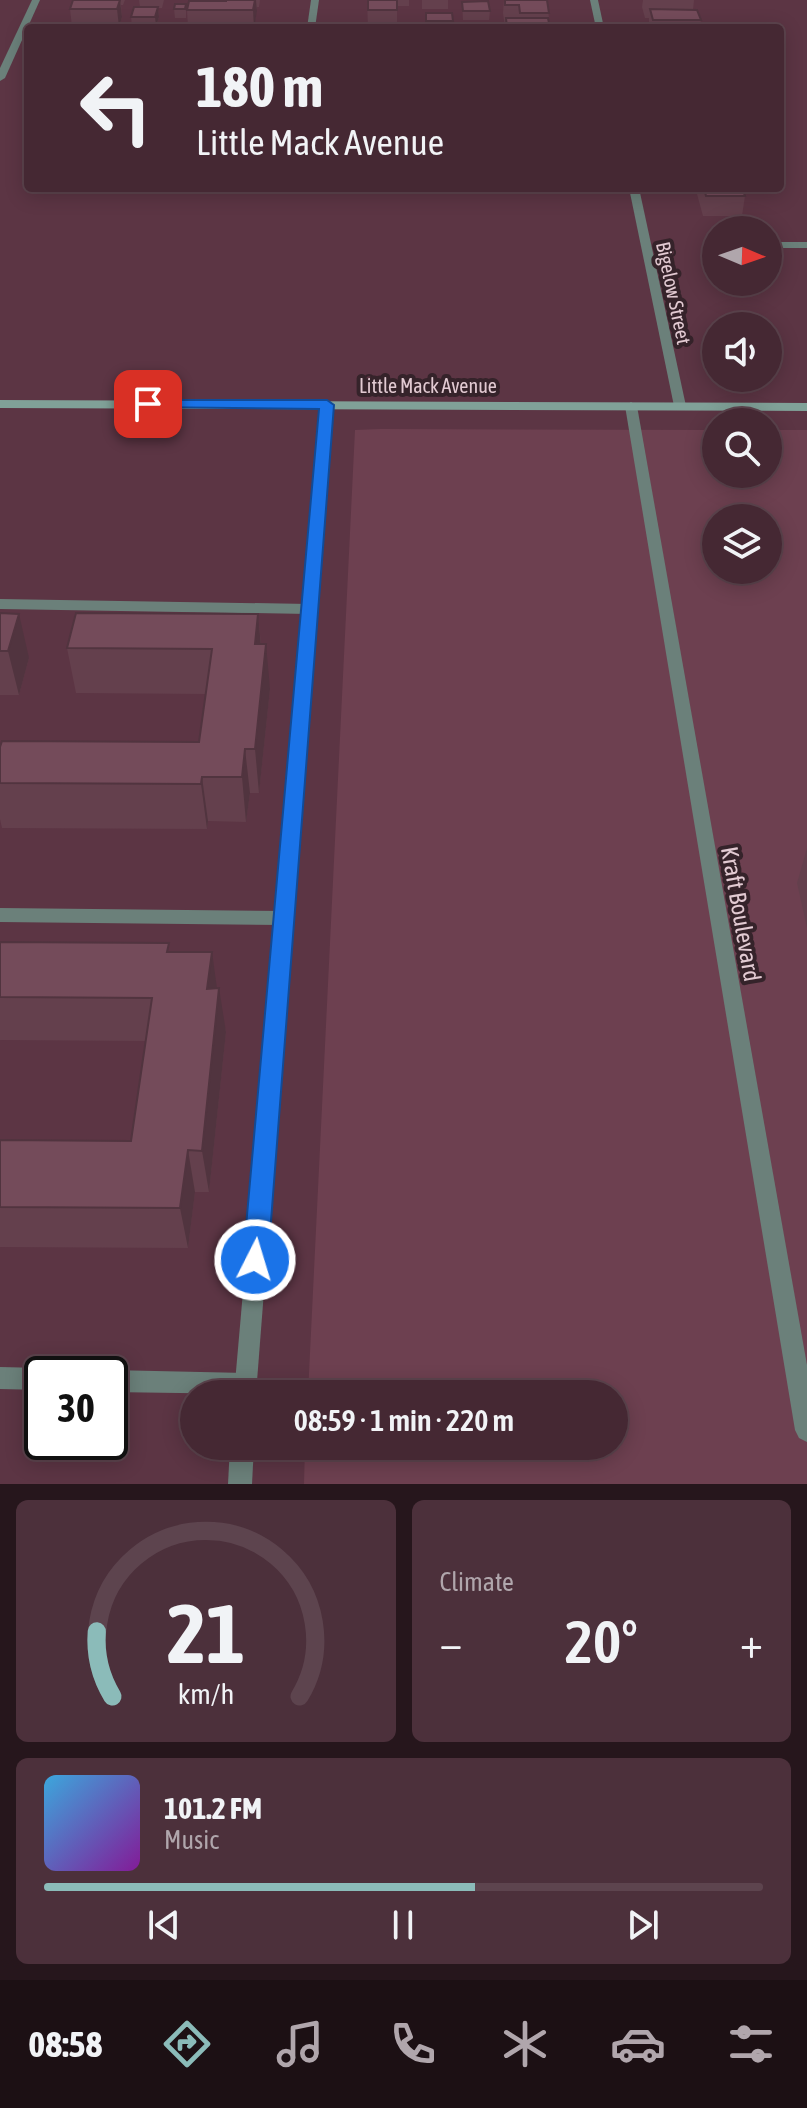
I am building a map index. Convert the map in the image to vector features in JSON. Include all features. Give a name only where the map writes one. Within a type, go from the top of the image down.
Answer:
[{"type":"main road","name":"Little Mack Avenue","points":[[0,404],[807,407]]},
{"type":"street","points":[[25,24],[36,0]]},
{"type":"street","points":[[312,24],[315,0]]},
{"type":"street","points":[[594,0],[599,24]]},
{"type":"street","points":[[0,78],[24,26]]},
{"type":"street","points":[[15,45],[24,45]]},
{"type":"street","name":"Bigelow Street","points":[[635,192],[680,406]]},
{"type":"street","points":[[782,245],[807,245]]},
{"type":"street","points":[[246,1380],[327,405]]},
{"type":"street","name":"Kraft Boulevard","points":[[631,406],[807,1430]]},
{"type":"street","points":[[0,604],[309,609]]},
{"type":"street","points":[[0,915],[283,918]]},
{"type":"street","points":[[0,1378],[24,1379]]},
{"type":"street","points":[[128,1382],[180,1385]]},
{"type":"street","points":[[240,1484],[241,1460]]},
{"type":"shaded area","points":[[355,430],[702,430],[702,488],[782,488],[782,430],[807,430],[807,1484],[304,1484],[305,1460],[628,1460],[628,1380],[309,1380]]},
{"type":"building","points":[[73,0],[120,0],[117,9],[70,9]]},
{"type":"building","points":[[255,0],[253,10],[187,10],[189,1]]},
{"type":"building","points":[[368,0],[397,0],[397,10],[368,10]]},
{"type":"building","points":[[505,0],[547,0],[549,13],[520,13],[519,5],[505,5]]},
{"type":"building","points":[[488,1],[490,11],[463,11],[462,2]]},
{"type":"building","points":[[175,4],[186,4],[185,9],[174,9]]},
{"type":"building","points":[[134,7],[158,7],[155,17],[131,17]]},
{"type":"building","points":[[650,9],[697,10],[701,20],[653,20]]},
{"type":"building","points":[[426,13],[452,13],[453,21],[426,21]]},
{"type":"building","points":[[506,18],[548,18],[549,24],[507,24]]},
{"type":"building","points":[[705,192],[744,192],[745,196],[706,196]]},
{"type":"building","points":[[0,613],[19,614],[8,651],[0,651]]},
{"type":"building","points":[[76,613],[258,614],[255,644],[266,644],[255,749],[245,749],[242,777],[202,777],[201,784],[0,783],[2,741],[199,742],[212,649],[67,648]]},
{"type":"building","points":[[0,942],[169,943],[167,952],[212,952],[207,989],[219,988],[202,1151],[188,1150],[180,1208],[0,1207],[0,1140],[131,1141],[152,998],[0,997]]},
{"type":"route","points":[[148,404],[327,405],[255,1260]]}]
